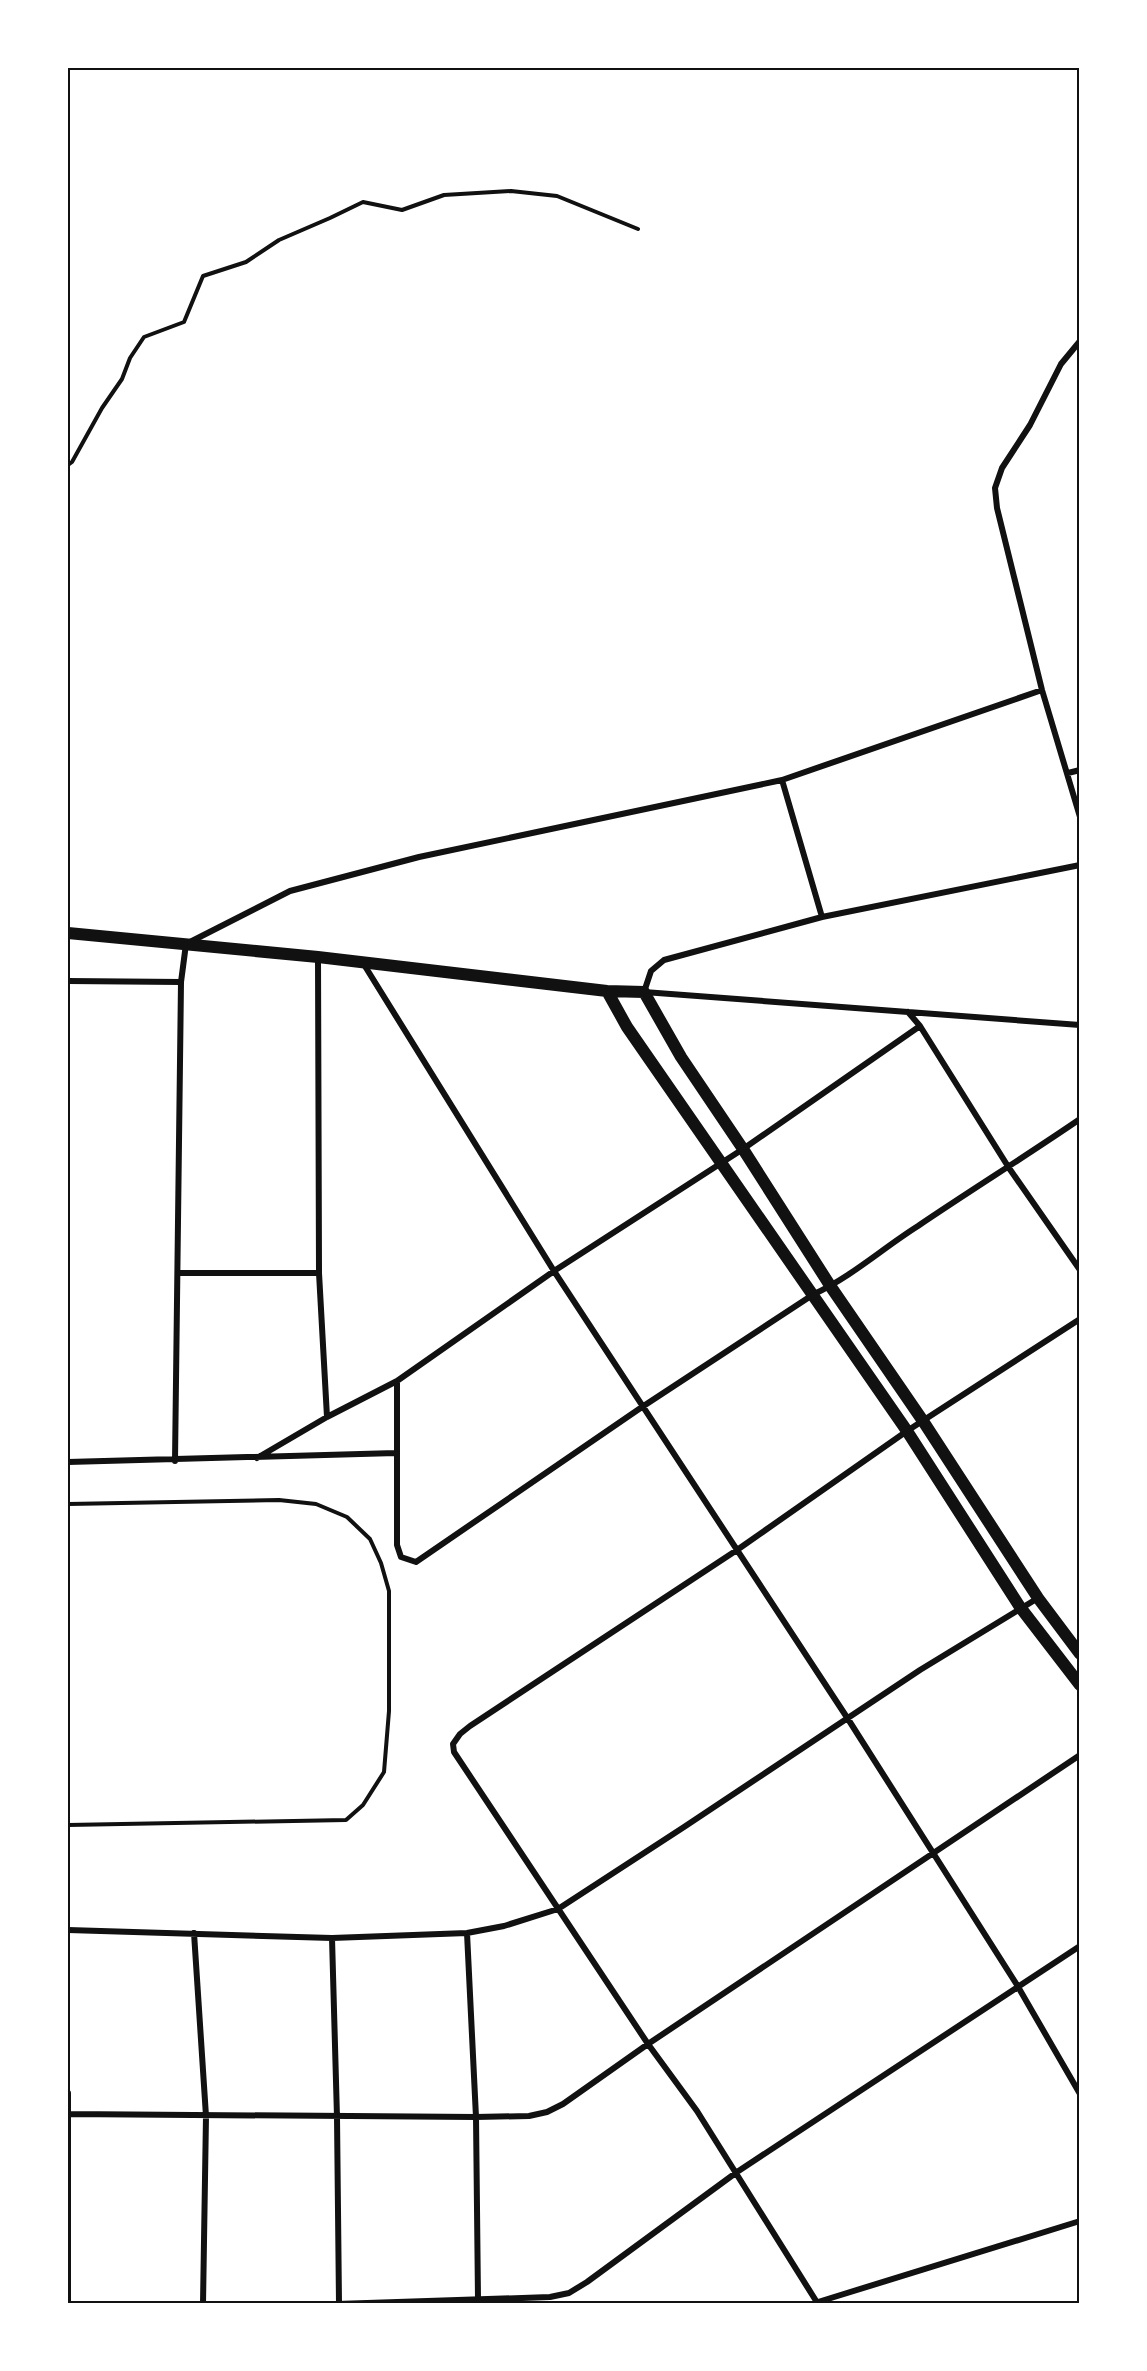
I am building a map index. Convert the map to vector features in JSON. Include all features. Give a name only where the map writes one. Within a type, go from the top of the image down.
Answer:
[{"type":"main road","points":[[68,933],[318,957],[607,991],[644,992],[681,1057],[831,1287],[1038,1598],[1080,1654]]},
{"type":"main road","points":[[607,991],[627,1027],[907,1431],[1020,1607],[1080,1685]]},
{"type":"street","points":[[1080,341],[1061,364],[1030,425],[1002,468],[995,488],[997,508],[1042,690],[1080,818]]},
{"type":"street","points":[[175,1461],[181,982],[186,944],[290,891],[419,857],[782,780],[1042,690]]},
{"type":"street","points":[[1068,773],[1080,770]]},
{"type":"street","points":[[782,780],[822,916]]},
{"type":"street","points":[[1080,865],[822,916],[664,960],[651,970],[644,992],[1080,1025]]},
{"type":"street","points":[[318,957],[319,1273],[327,1417]]},
{"type":"street","points":[[363,963],[554,1271],[848,1719],[1017,1985],[1080,2094]]},
{"type":"street","points":[[68,981],[181,982]]},
{"type":"street","points":[[908,1012],[920,1026],[1009,1168],[1080,1270]]},
{"type":"street","points":[[257,1458],[327,1417],[397,1382],[554,1271],[743,1149],[920,1026]]},
{"type":"street","points":[[397,1382],[397,1545],[401,1557],[416,1562],[642,1407],[814,1294],[831,1287],[918,1226],[1080,1119]]},
{"type":"street","points":[[179,1273],[319,1273]]},
{"type":"street","points":[[1080,1319],[907,1431],[737,1550],[470,1726],[456,1738],[453,1744],[454,1752],[558,1909],[737,2172],[818,2303],[1080,2221]]},
{"type":"street","points":[[68,1462],[175,1461],[396,1453]]},
{"type":"street","points":[[68,1930],[332,1938],[467,1933],[504,1926],[558,1909],[920,1670],[1038,1598]]},
{"type":"street","points":[[68,2114],[476,2117],[529,2116],[548,2112],[1080,1755]]},
{"type":"street","points":[[194,1933],[206,2116],[203,2304]]},
{"type":"street","points":[[467,1933],[476,2117],[478,2299]]},
{"type":"street","points":[[332,1938],[337,2117],[338,2303],[550,2297],[569,2293],[737,2172],[1017,1985],[1080,1946]]},
{"type":"street","points":[[68,2093],[68,2304]]},
{"type":"path","points":[[68,465],[122,379],[130,358],[144,337],[184,322],[203,276],[246,262],[279,240],[363,202],[402,210],[444,195],[511,191],[557,196],[638,229]]},
{"type":"path","points":[[68,1504],[279,1500],[316,1504],[346,1517],[370,1539],[381,1563],[389,1591],[389,1711],[384,1772],[363,1805],[346,1820],[68,1825]]}]
